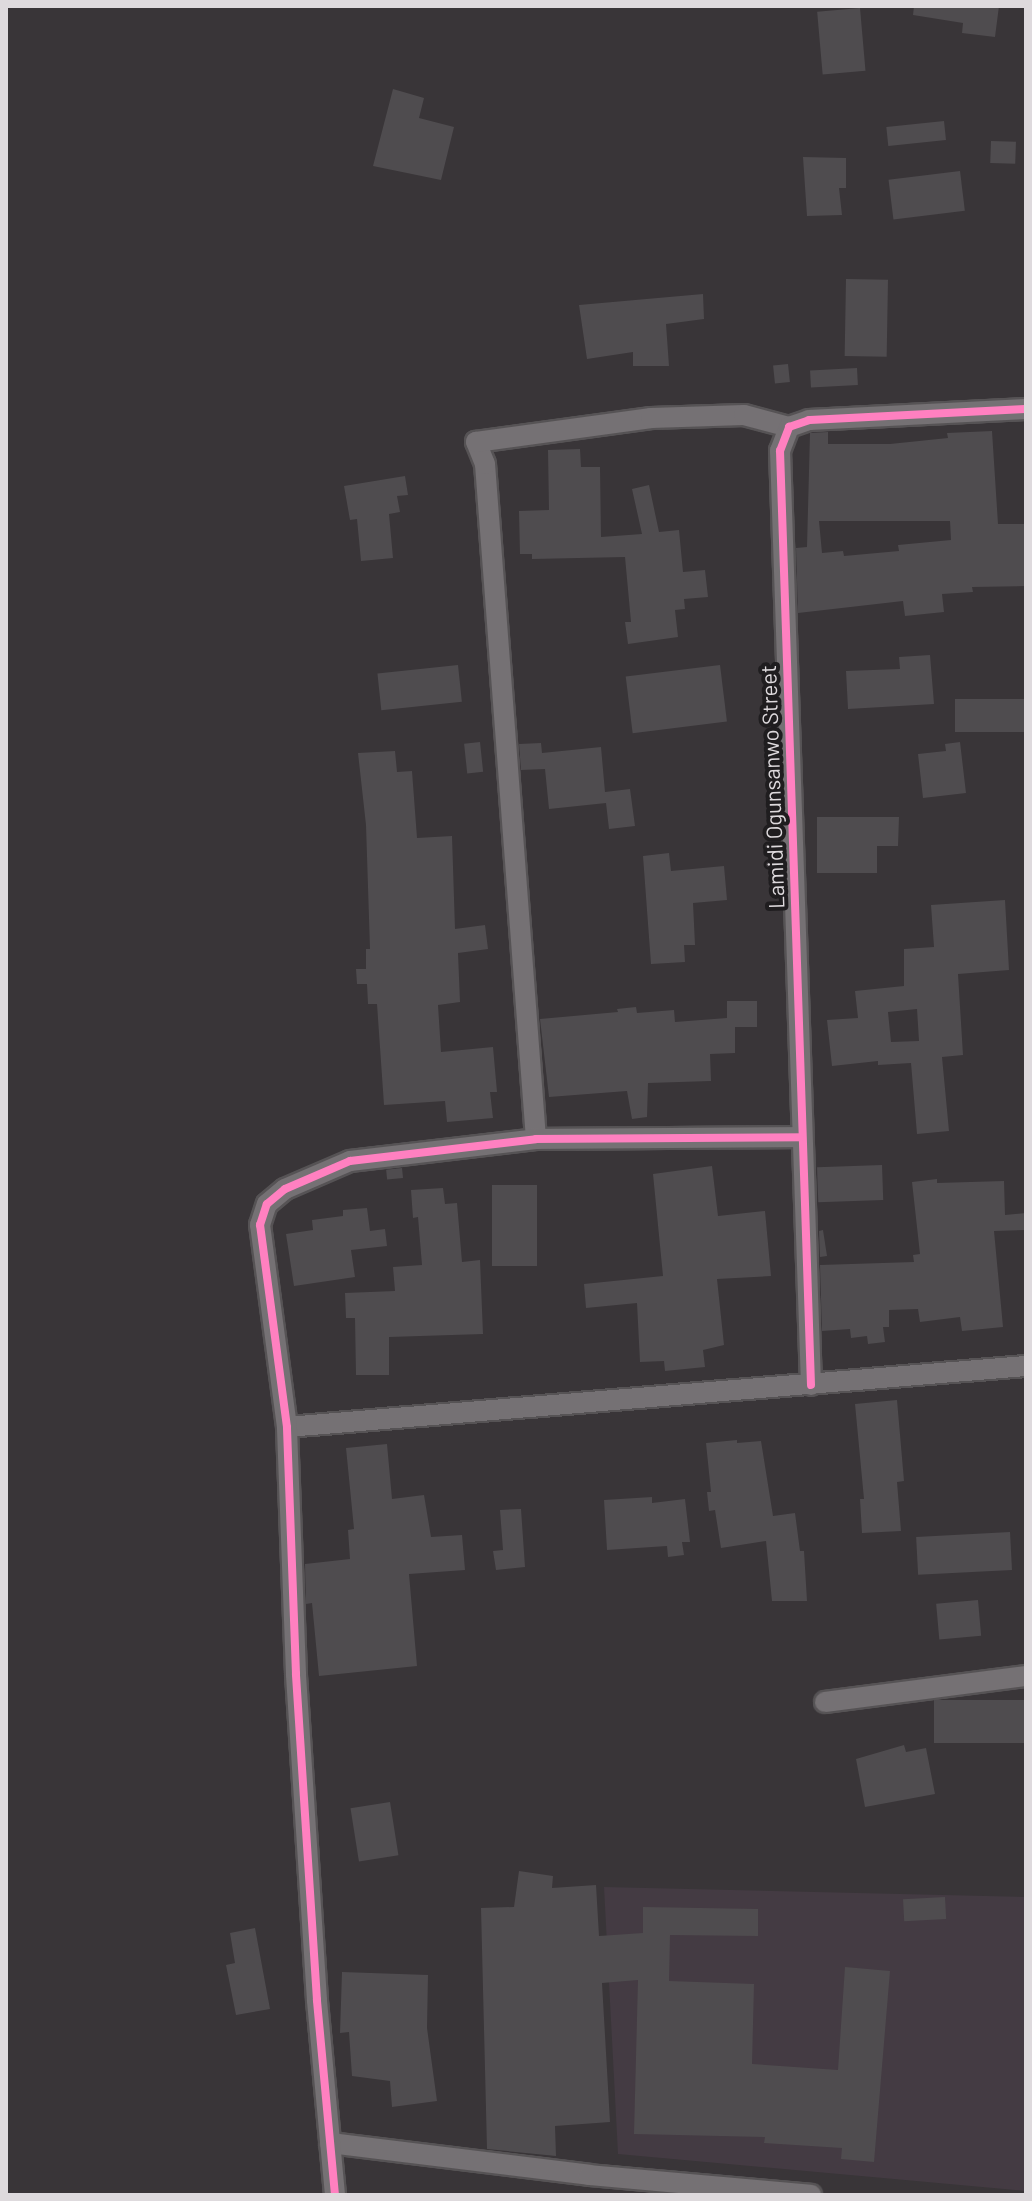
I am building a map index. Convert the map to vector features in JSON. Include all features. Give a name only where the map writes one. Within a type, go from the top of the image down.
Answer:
[{"type":"street","points":[[536,1139],[485,464],[476,442],[651,418],[744,415],[789,427],[809,420],[1026,409]]},
{"type":"street","name":"Lamidi Ogunsanwo Street","points":[[789,427],[780,451],[800,1137],[811,1385]]},
{"type":"street","points":[[335,2195],[296,1674],[287,1427],[260,1225],[267,1204],[285,1189],[350,1161],[536,1139],[800,1137]]},
{"type":"street","points":[[287,1427],[1026,1366]]},
{"type":"street","points":[[825,1702],[1026,1676]]},
{"type":"street","points":[[330,2143],[589,2175],[811,2195]]},
{"type":"shaded area","points":[[604,1887],[1026,1897],[1026,2191],[618,2154]]},
{"type":"building","points":[[914,6],[999,6],[995,37],[962,33],[963,23],[913,15]]},
{"type":"building","points":[[860,8],[865,71],[823,75],[817,12]]},
{"type":"building","points":[[393,89],[424,98],[419,118],[454,127],[441,180],[373,166]]},
{"type":"building","points":[[944,121],[946,140],[888,146],[886,127]]},
{"type":"building","points":[[991,141],[1016,142],[1015,164],[990,163]]},
{"type":"building","points":[[803,157],[846,158],[846,188],[839,188],[842,215],[807,216]]},
{"type":"building","points":[[960,171],[965,211],[893,219],[889,180]]},
{"type":"building","points":[[846,279],[888,280],[887,357],[845,356]]},
{"type":"building","points":[[703,294],[704,319],[666,324],[669,366],[633,366],[633,352],[587,359],[579,305]]},
{"type":"building","points":[[788,364],[790,382],[775,383],[773,366]]},
{"type":"building","points":[[857,368],[858,385],[811,387],[810,370]]},
{"type":"building","points":[[992,431],[998,524],[1026,524],[1026,586],[972,587],[973,592],[942,594],[944,612],[905,616],[903,601],[798,613],[796,548],[807,547],[810,433],[828,432],[828,444],[890,444],[948,438],[947,433]],"holes":[[[819,521],[950,521],[951,540],[898,545],[899,551],[844,556],[843,551],[822,553]]]},
{"type":"building","points":[[580,449],[581,467],[600,467],[601,537],[642,534],[632,489],[649,485],[659,532],[679,530],[683,572],[705,570],[708,597],[684,599],[685,609],[675,610],[678,637],[628,644],[625,622],[631,622],[625,557],[532,559],[532,554],[520,554],[519,511],[549,510],[548,450]]},
{"type":"building","points":[[405,476],[408,495],[397,496],[400,512],[389,514],[393,558],[361,561],[357,519],[350,520],[344,486]]},
{"type":"building","points":[[930,655],[934,704],[848,709],[846,671],[900,669],[899,657]]},
{"type":"building","points":[[458,665],[462,702],[381,710],[377,673]]},
{"type":"building","points":[[720,665],[727,722],[633,733],[626,677]]},
{"type":"building","points":[[955,699],[1026,699],[1026,732],[955,732]]},
{"type":"building","points":[[480,742],[483,772],[467,774],[464,744]]},
{"type":"building","points":[[960,742],[966,793],[923,798],[918,754],[946,751],[945,744]]},
{"type":"building","points":[[541,743],[542,753],[601,747],[605,792],[630,789],[635,826],[609,829],[606,803],[549,809],[545,769],[521,770],[519,744]]},
{"type":"building","points":[[395,751],[397,772],[412,771],[417,838],[452,836],[455,929],[485,925],[488,949],[458,953],[460,1002],[438,1005],[441,1052],[493,1047],[497,1092],[490,1092],[493,1118],[447,1122],[445,1101],[384,1105],[377,1004],[368,1004],[367,984],[357,984],[356,969],[366,969],[366,949],[370,949],[366,825],[358,753]]},
{"type":"building","points":[[817,817],[899,817],[898,846],[877,846],[877,873],[817,873]]},
{"type":"building","points":[[669,853],[671,871],[724,866],[727,900],[693,903],[695,945],[684,945],[685,962],[651,964],[643,856]]},
{"type":"building","points":[[1005,900],[1009,970],[958,974],[963,1055],[942,1057],[949,1131],[917,1134],[911,1063],[878,1065],[878,1061],[832,1066],[827,1020],[858,1018],[855,991],[904,986],[904,949],[934,947],[931,905]],"holes":[[[917,1009],[919,1041],[891,1042],[888,1012]]]},
{"type":"building","points":[[727,1001],[757,1001],[757,1027],[735,1027],[735,1053],[710,1054],[711,1081],[648,1083],[647,1117],[632,1119],[627,1091],[549,1097],[540,1019],[618,1012],[617,1009],[636,1007],[637,1013],[674,1010],[675,1022],[727,1018]]},
{"type":"building","points":[[882,1165],[883,1200],[818,1202],[817,1167]]},
{"type":"building","points":[[712,1166],[718,1216],[765,1211],[771,1276],[717,1279],[724,1345],[703,1350],[705,1367],[665,1371],[664,1361],[640,1362],[637,1303],[586,1308],[584,1284],[663,1276],[653,1174]]},
{"type":"building","points":[[402,1168],[403,1178],[387,1180],[386,1170]]},
{"type":"building","points":[[937,1179],[937,1183],[1004,1181],[1005,1215],[1026,1213],[1026,1230],[994,1231],[1003,1327],[962,1331],[960,1317],[920,1322],[918,1309],[889,1310],[889,1327],[883,1327],[885,1342],[868,1344],[867,1336],[851,1338],[850,1329],[822,1331],[820,1265],[914,1262],[913,1255],[920,1254],[912,1182]]},
{"type":"building","points":[[492,1185],[537,1185],[537,1266],[492,1266]]},
{"type":"building","points":[[443,1188],[445,1204],[457,1203],[462,1262],[480,1260],[483,1334],[389,1337],[389,1375],[356,1375],[355,1318],[346,1318],[345,1293],[395,1291],[393,1267],[422,1265],[418,1217],[413,1218],[411,1190]]},
{"type":"building","points":[[367,1208],[370,1231],[385,1229],[387,1246],[351,1250],[355,1277],[294,1286],[286,1234],[313,1230],[312,1220],[343,1216],[343,1210]]},
{"type":"building","points":[[823,1230],[827,1256],[820,1257],[819,1231]]},
{"type":"building","points":[[897,1400],[904,1481],[897,1482],[901,1531],[862,1533],[860,1499],[864,1499],[855,1404]]},
{"type":"building","points":[[737,1440],[737,1443],[761,1441],[773,1516],[795,1513],[800,1551],[804,1551],[807,1601],[772,1601],[766,1541],[721,1548],[715,1510],[709,1511],[707,1492],[711,1492],[706,1443]]},
{"type":"building","points":[[387,1444],[392,1499],[424,1495],[431,1537],[462,1535],[465,1570],[409,1574],[417,1666],[319,1676],[312,1603],[306,1604],[305,1564],[350,1559],[348,1530],[354,1529],[346,1448]]},
{"type":"building","points":[[652,1497],[652,1503],[685,1499],[690,1542],[682,1542],[684,1555],[668,1557],[667,1546],[607,1550],[604,1500]]},
{"type":"building","points":[[521,1509],[525,1567],[496,1570],[493,1551],[503,1550],[500,1510]]},
{"type":"building","points":[[1010,1532],[1012,1570],[918,1575],[916,1537]]},
{"type":"building","points":[[978,1600],[981,1636],[939,1640],[936,1604]]},
{"type":"building","points":[[934,1700],[1026,1700],[1026,1743],[934,1743]]},
{"type":"building","points":[[904,1745],[906,1752],[926,1748],[935,1794],[865,1807],[856,1759]]},
{"type":"building","points":[[390,1802],[398,1855],[359,1862],[350,1808]]},
{"type":"building","points":[[519,1871],[553,1876],[552,1888],[596,1885],[599,1936],[643,1933],[643,1907],[758,1909],[758,1936],[670,1935],[669,1981],[754,1984],[752,2064],[838,2070],[845,1967],[890,1971],[874,2162],[841,2159],[842,2148],[764,2143],[765,2137],[634,2134],[638,1980],[602,1983],[610,2122],[555,2126],[556,2156],[487,2149],[481,1908],[514,1907]]},
{"type":"building","points":[[945,1897],[946,1919],[904,1921],[903,1899]]},
{"type":"building","points":[[255,1928],[270,2009],[236,2015],[226,1965],[235,1963],[230,1933]]},
{"type":"building","points":[[342,1972],[428,1975],[427,2028],[437,2101],[392,2107],[390,2081],[352,2076],[349,2032],[340,2033]]},
{"type":"cycle path","points":[[811,1385],[780,451],[789,427],[809,420],[1026,409]]},
{"type":"cycle path","points":[[335,2195],[317,2000],[296,1674],[287,1427],[260,1225],[267,1204],[285,1189],[350,1161],[536,1139],[800,1137]]}]
